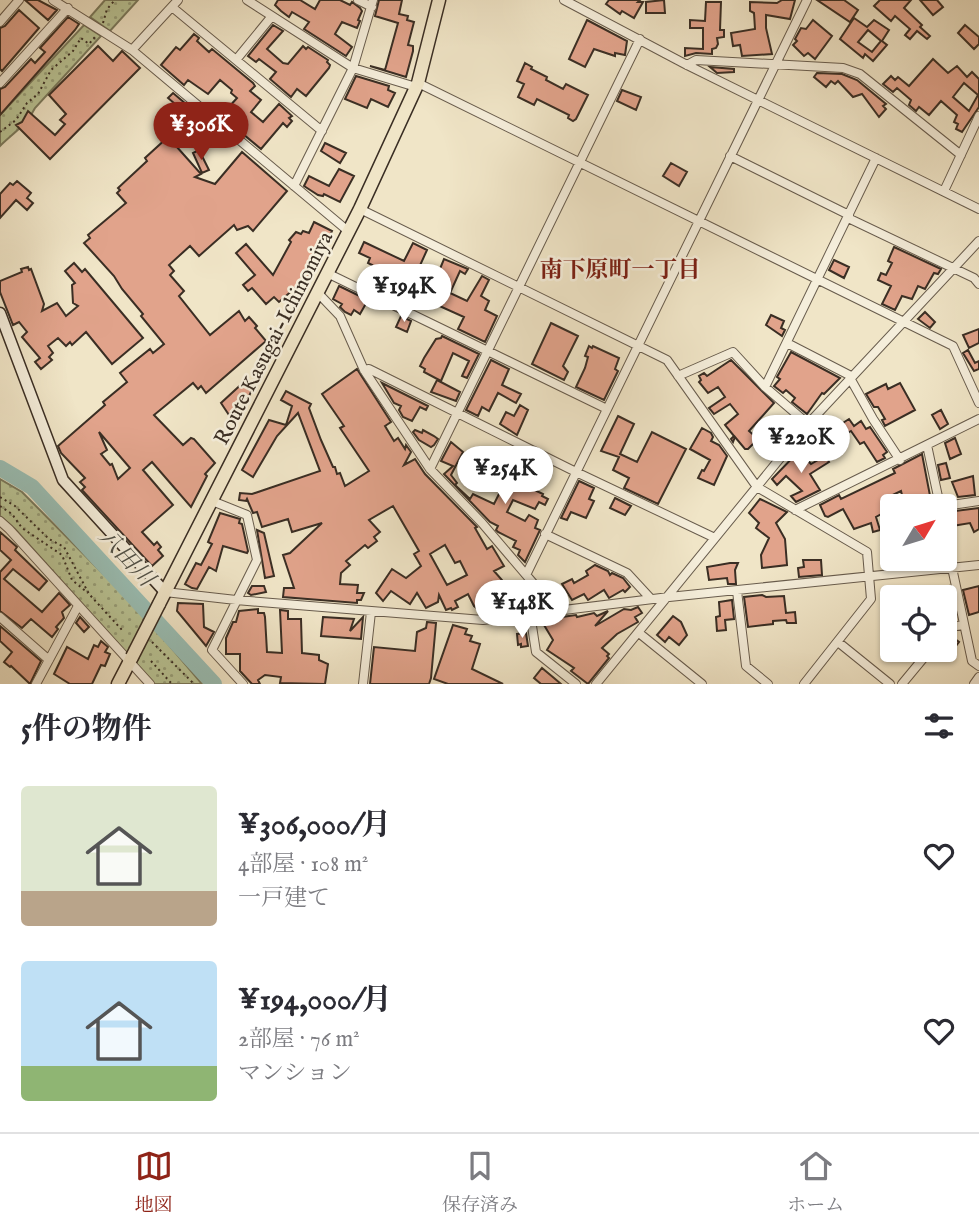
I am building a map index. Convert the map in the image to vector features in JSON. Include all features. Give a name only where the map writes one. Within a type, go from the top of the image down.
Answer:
[{"type":"main road","name":"Route Kasugai-Ichinomiya","points":[[118,684],[360,209],[417,85],[439,0]]},
{"type":"street","points":[[0,22],[19,0]]},
{"type":"street","points":[[53,0],[66,4],[132,50],[348,231]]},
{"type":"street","points":[[247,0],[353,68],[417,85],[953,346],[979,402]]},
{"type":"street","points":[[294,186],[353,68],[372,4],[358,0]]},
{"type":"street","points":[[564,0],[687,65],[979,209]]},
{"type":"street","points":[[527,573],[807,0]]},
{"type":"street","points":[[132,50],[175,3],[236,60],[322,131]]},
{"type":"street","points":[[0,83],[66,4]]},
{"type":"street","points":[[236,60],[272,16]]},
{"type":"street","points":[[430,469],[640,39]]},
{"type":"street","points":[[687,65],[696,60],[843,68],[860,74],[961,155]]},
{"type":"street","points":[[944,191],[961,155],[975,134],[979,116]]},
{"type":"street","points":[[730,156],[974,278],[979,284]]},
{"type":"street","points":[[765,387],[876,158]]},
{"type":"street","points":[[360,209],[667,360],[757,487],[867,552],[871,576],[870,599],[804,684]]},
{"type":"street","points":[[596,684],[808,424],[979,241]]},
{"type":"street","points":[[327,273],[607,409]]},
{"type":"street","points":[[318,293],[340,316],[364,370],[430,469],[527,573],[556,610]]},
{"type":"street","points":[[0,313],[63,480],[165,592],[483,620],[530,612],[921,571]]},
{"type":"street","points":[[787,343],[851,377],[900,460]]},
{"type":"street","points":[[678,376],[733,352],[765,387],[808,424]]},
{"type":"street","points":[[364,370],[369,369],[715,538]]},
{"type":"street","points":[[795,510],[979,419]]},
{"type":"street","points":[[927,445],[939,494]]},
{"type":"street","points":[[212,501],[247,514],[257,559],[212,650],[243,684]]},
{"type":"street","points":[[957,504],[979,501]]},
{"type":"street","points":[[0,521],[131,659],[150,684]]},
{"type":"street","points":[[545,534],[627,573],[651,599]]},
{"type":"street","points":[[957,567],[979,565]]},
{"type":"street","points":[[952,571],[972,661],[979,666]]},
{"type":"street","points":[[737,590],[746,666],[768,684]]},
{"type":"street","points":[[36,684],[78,606]]},
{"type":"street","points":[[363,684],[371,612]]},
{"type":"street","points":[[530,612],[536,652],[576,684]]},
{"type":"street","points":[[0,617],[49,660]]},
{"type":"street","points":[[957,626],[964,625]]},
{"type":"street","points":[[639,633],[702,684]]},
{"type":"street","points":[[838,642],[890,684]]},
{"type":"street","points":[[902,684],[920,662]]},
{"type":"street","points":[[974,684],[979,677]]},
{"type":"path","points":[[0,132],[16,120],[27,103],[38,94],[51,70],[74,51],[81,38],[89,44],[101,30],[107,9],[115,0]]},
{"type":"path","points":[[0,498],[15,506],[49,539],[64,547],[89,594],[122,631]]},
{"type":"path","points":[[0,506],[12,514],[22,528],[62,555],[72,580],[89,594]]},
{"type":"path","points":[[152,642],[194,684]]},
{"type":"path","points":[[151,661],[172,684]]},
{"type":"green space","points":[[105,0],[138,0],[110,31],[90,17]]},
{"type":"green space","points":[[84,25],[101,36],[35,108],[24,124],[0,146],[0,115]]},
{"type":"green space","points":[[0,479],[22,492],[140,611],[202,684],[154,684],[15,529],[0,516]]},
{"type":"building","points":[[25,0],[38,0],[57,10],[48,20]]},
{"type":"building","points":[[278,0],[300,0],[315,9],[320,0],[340,0],[350,5],[352,2],[360,8],[362,11],[357,28],[342,22],[335,34],[352,47],[346,56],[304,29],[309,22],[292,12],[289,17],[281,11],[275,5]]},
{"type":"building","points":[[379,0],[402,0],[399,14],[408,16],[407,20],[414,22],[408,45],[413,46],[413,51],[406,77],[370,66],[385,70],[398,23],[375,16]]},
{"type":"building","points":[[609,0],[643,2],[634,18],[622,11],[620,14],[606,4]]},
{"type":"building","points":[[664,0],[665,13],[646,13],[646,2]]},
{"type":"building","points":[[782,0],[795,0],[790,19],[766,15],[772,54],[742,56],[740,45],[733,46],[731,33],[755,29],[750,2],[777,3]]},
{"type":"building","points":[[817,0],[844,0],[858,10],[850,22]]},
{"type":"building","points":[[880,0],[911,0],[904,8],[930,36],[927,39],[917,31],[910,39],[905,35],[910,29],[895,16],[891,21],[874,6]]},
{"type":"building","points":[[920,0],[937,0],[943,7],[933,15]]},
{"type":"building","points":[[706,2],[721,2],[720,30],[724,30],[724,37],[717,38],[718,44],[712,49],[712,54],[696,53],[685,56],[685,48],[703,49],[703,28],[690,28],[690,20],[705,21]]},
{"type":"building","points":[[19,10],[39,28],[2,71],[0,28]]},
{"type":"building","points":[[68,17],[79,24],[75,30],[0,115],[0,89],[31,59],[35,63],[45,52],[40,48]]},
{"type":"building","points":[[854,18],[867,27],[874,20],[889,30],[882,41],[887,45],[873,61],[865,54],[863,58],[840,39]],"holes":[[[868,30],[881,41],[872,52],[858,42]]]},
{"type":"building","points":[[587,20],[627,41],[625,55],[615,53],[615,56],[594,49],[585,67],[569,59]]},
{"type":"building","points":[[813,20],[832,36],[815,59],[808,53],[804,56],[793,45],[801,28],[806,29]]},
{"type":"building","points":[[273,25],[283,31],[267,49],[283,63],[288,64],[303,46],[328,60],[329,68],[306,96],[297,89],[291,97],[270,79],[276,72],[259,59],[256,62],[248,56]]},
{"type":"building","points":[[965,25],[979,37],[979,44],[974,49],[958,33]]},
{"type":"building","points":[[194,34],[199,38],[197,41],[209,52],[212,49],[253,83],[255,86],[250,91],[261,100],[251,112],[263,122],[279,104],[292,116],[287,127],[283,123],[261,149],[237,129],[244,121],[228,108],[237,98],[231,93],[232,90],[220,80],[208,94],[188,80],[184,85],[161,65],[176,47],[180,50]]},
{"type":"building","points":[[98,46],[113,61],[122,51],[140,68],[50,159],[16,125],[22,122],[28,111],[55,135],[65,124],[60,120],[66,114],[49,95]]},
{"type":"building","points":[[933,59],[948,73],[957,66],[967,77],[972,72],[979,79],[979,107],[962,132],[956,129],[958,124],[954,122],[957,115],[941,101],[929,115],[919,107],[916,111],[909,105],[911,100],[897,88],[893,92],[883,84],[891,76],[895,80],[898,77],[909,86]],"holes":[[[964,83],[978,95],[969,111],[953,97]]]},
{"type":"building","points":[[525,63],[547,77],[546,80],[563,89],[566,84],[588,95],[576,119],[573,121],[568,118],[569,115],[537,99],[534,105],[518,97],[524,84],[517,81]]},
{"type":"building","points":[[710,67],[734,69],[734,72],[717,73]]},
{"type":"building","points":[[817,73],[842,74],[857,80],[886,104],[883,106],[886,109],[879,117],[862,94],[853,97],[838,81],[835,84],[831,81],[826,87],[814,77]]},
{"type":"building","points":[[356,76],[389,86],[388,90],[395,93],[388,107],[371,99],[367,108],[345,99]]},
{"type":"building","points":[[622,90],[641,97],[636,110],[617,101]]},
{"type":"building","points":[[173,93],[193,110],[188,115],[168,98]]},
{"type":"building","points":[[205,121],[212,127],[198,144],[193,134]]},
{"type":"building","points":[[168,137],[201,174],[195,177],[215,184],[242,152],[287,191],[253,231],[248,226],[237,230],[234,225],[199,256],[190,246],[169,265],[174,271],[170,275],[184,291],[179,296],[210,335],[239,311],[245,321],[249,317],[266,341],[206,393],[201,386],[198,389],[193,383],[154,415],[183,445],[191,438],[194,439],[215,463],[205,474],[207,476],[191,507],[152,462],[143,470],[173,505],[142,532],[154,545],[157,542],[161,547],[158,550],[163,556],[152,566],[82,490],[85,487],[80,482],[85,478],[61,453],[58,446],[127,382],[120,373],[150,349],[153,353],[164,344],[114,276],[84,243],[90,238],[88,235],[126,203],[117,193],[120,190],[118,188],[147,161],[145,158]],"holes":[[[99,432],[130,468],[118,479],[112,464],[101,454],[107,450]]]},
{"type":"building","points":[[325,143],[346,153],[340,163],[321,151]]},
{"type":"building","points":[[199,150],[209,170],[202,173],[193,153]]},
{"type":"building","points":[[671,163],[687,172],[679,186],[663,176]]},
{"type":"building","points":[[339,169],[354,176],[340,202],[324,194],[318,195],[304,186],[309,176],[329,186]]},
{"type":"building","points":[[17,181],[31,193],[27,198],[33,203],[27,210],[16,200],[0,218],[0,194],[10,183],[13,185]]},
{"type":"building","points":[[314,222],[332,231],[310,275],[279,302],[274,297],[266,304],[252,288],[248,291],[243,285],[255,275],[236,253],[246,244],[273,275],[291,242],[289,240],[296,232],[309,233]]},
{"type":"building","points":[[364,242],[404,261],[413,243],[427,250],[417,272],[435,281],[444,259],[468,269],[465,274],[460,271],[450,293],[467,301],[482,276],[489,280],[481,296],[489,301],[485,310],[497,316],[485,342],[458,329],[464,317],[404,290],[408,282],[396,276],[391,286],[369,275],[372,270],[372,265],[368,263],[370,258],[359,253]]},
{"type":"building","points":[[894,247],[941,269],[938,274],[934,273],[925,289],[918,286],[912,299],[902,296],[895,310],[882,304],[891,286],[878,280],[881,273],[886,275],[892,263],[888,261]]},
{"type":"building","points":[[834,260],[849,267],[844,278],[829,270]]},
{"type":"building","points":[[74,263],[82,272],[85,269],[143,338],[112,364],[86,332],[72,345],[70,342],[66,346],[58,338],[48,346],[53,353],[49,357],[52,360],[41,369],[35,362],[40,358],[22,337],[27,332],[19,322],[13,325],[0,292],[0,281],[28,267],[44,304],[42,311],[57,303],[66,316],[78,306],[73,303],[72,285],[75,283],[65,271]]},
{"type":"building","points":[[339,286],[368,300],[360,314],[354,310],[351,315],[345,312],[340,307],[342,304],[333,299]]},
{"type":"building","points":[[925,312],[935,322],[930,328],[918,319]]},
{"type":"building","points":[[771,315],[784,321],[781,328],[785,330],[782,336],[766,325]]},
{"type":"building","points":[[401,316],[411,321],[407,332],[396,327]]},
{"type":"building","points":[[551,323],[578,336],[563,366],[568,372],[564,380],[532,364]]},
{"type":"building","points":[[979,329],[979,343],[969,348],[963,335]]},
{"type":"building","points":[[442,336],[479,354],[467,378],[462,376],[469,361],[453,353],[441,381],[424,372],[425,369],[420,366],[436,339]]},
{"type":"building","points":[[589,346],[619,358],[615,369],[618,371],[604,400],[576,387],[585,368],[588,357],[585,356]]},
{"type":"building","points":[[968,350],[975,363],[979,361],[979,369],[974,371],[963,353]]},
{"type":"building","points":[[791,352],[840,378],[822,393],[807,414],[792,402],[795,398],[786,390],[783,393],[774,386],[780,379],[777,377]]},
{"type":"building","points":[[491,360],[509,369],[502,385],[521,394],[516,403],[498,393],[489,411],[482,407],[478,416],[466,410]]},
{"type":"building","points":[[731,360],[774,403],[749,431],[758,439],[748,449],[735,437],[733,442],[731,439],[734,436],[725,425],[738,414],[730,404],[714,414],[709,408],[725,397],[718,387],[708,393],[699,382],[699,376],[704,373],[707,376]]},
{"type":"building","points":[[357,369],[391,422],[385,426],[394,441],[398,438],[405,449],[406,445],[411,452],[404,465],[415,459],[425,474],[477,527],[475,528],[487,549],[492,546],[504,566],[494,571],[516,596],[492,610],[489,605],[479,610],[468,594],[455,601],[458,607],[452,610],[446,610],[439,595],[438,602],[426,608],[417,593],[410,604],[391,591],[383,601],[376,593],[392,569],[406,578],[421,566],[414,554],[419,551],[393,506],[369,520],[380,532],[374,537],[377,541],[368,548],[365,545],[346,561],[350,565],[341,573],[340,584],[358,585],[357,593],[364,593],[361,600],[357,600],[357,603],[283,597],[284,588],[294,588],[283,555],[290,553],[322,523],[292,532],[288,519],[262,527],[257,512],[253,513],[247,499],[239,500],[240,493],[252,494],[320,471],[298,413],[277,436],[253,477],[242,470],[269,420],[286,425],[292,406],[281,400],[286,391],[311,404],[309,408],[321,440],[345,486],[369,471],[340,428],[344,426],[322,394]],"holes":[[[445,545],[455,563],[460,561],[467,575],[447,585],[430,554]]]},
{"type":"building","points":[[246,380],[253,388],[239,416],[233,412],[229,415],[221,403]]},
{"type":"building","points":[[437,380],[460,392],[456,401],[431,392]]},
{"type":"building","points":[[382,383],[428,406],[426,410],[420,407],[412,421],[403,417],[399,410],[401,406],[394,403]]},
{"type":"building","points":[[900,383],[915,410],[885,426],[882,420],[885,419],[878,407],[874,407],[866,394],[886,384],[888,389]]},
{"type":"building","points":[[520,405],[528,410],[517,435],[500,424],[506,412],[514,416]]},
{"type":"building","points":[[941,410],[948,424],[940,429],[932,415]]},
{"type":"building","points":[[618,416],[634,424],[620,454],[637,462],[652,432],[686,449],[658,504],[624,488],[629,478],[613,470],[619,457],[601,451]]},
{"type":"building","points":[[849,419],[854,426],[861,421],[866,429],[870,427],[887,452],[883,455],[885,458],[877,462],[864,442],[860,444],[851,431],[841,437],[835,428]]},
{"type":"building","points":[[702,428],[711,433],[711,441],[719,445],[727,456],[714,485],[698,478],[710,460],[690,449]]},
{"type":"building","points":[[814,429],[820,434],[823,432],[837,447],[827,456],[815,442],[806,448],[801,443]]},
{"type":"building","points":[[415,430],[422,433],[423,430],[438,439],[431,447],[419,440],[413,432]]},
{"type":"building","points":[[955,438],[961,454],[950,459],[945,443]]},
{"type":"building","points":[[451,442],[463,452],[451,475],[457,483],[455,485],[470,499],[473,494],[494,504],[501,490],[494,487],[500,474],[543,494],[542,496],[548,499],[545,505],[539,502],[535,509],[513,500],[507,512],[525,521],[529,515],[538,520],[535,528],[540,530],[525,562],[518,555],[520,550],[513,547],[516,541],[498,532],[498,526],[490,522],[444,474],[453,466],[441,461]]},
{"type":"building","points":[[799,451],[811,464],[825,456],[829,462],[810,474],[820,490],[796,502],[791,496],[802,491],[786,476],[777,485],[772,479]]},
{"type":"building","points":[[922,454],[930,494],[902,494],[901,491],[880,494],[880,515],[876,517],[880,530],[873,532],[871,523],[854,529],[843,509],[825,516],[820,505],[839,495],[841,499],[895,473],[893,469]]},
{"type":"building","points":[[946,463],[950,478],[941,480],[938,465]]},
{"type":"building","points":[[973,476],[975,495],[958,497],[952,482]]},
{"type":"building","points":[[579,481],[594,488],[589,499],[594,501],[586,518],[571,512],[567,520],[561,518]]},
{"type":"building","points":[[615,498],[631,506],[625,515],[610,508]]},
{"type":"building","points":[[760,499],[787,512],[776,523],[785,539],[787,565],[762,568],[761,555],[769,538],[756,528],[759,523],[749,513]]},
{"type":"building","points":[[979,508],[979,529],[974,532],[970,523],[957,525],[957,511]]},
{"type":"building","points":[[220,513],[240,519],[248,551],[247,553],[223,546],[216,571],[209,567],[197,589],[192,588],[185,584],[196,563],[201,565],[212,544],[208,542]]},
{"type":"building","points":[[257,530],[264,533],[274,576],[265,578]]},
{"type":"building","points":[[0,532],[47,581],[39,590],[13,569],[4,579],[42,612],[59,593],[70,605],[62,612],[64,618],[52,637],[31,619],[22,628],[0,611],[0,572],[11,560],[0,550]]},
{"type":"building","points":[[803,560],[821,560],[822,575],[799,577],[798,568],[804,567]]},
{"type":"building","points":[[738,563],[735,570],[736,584],[728,584],[727,578],[709,580],[707,567]]},
{"type":"building","points":[[595,565],[608,571],[610,575],[612,573],[623,578],[630,587],[625,592],[623,590],[609,598],[604,590],[588,600],[584,594],[572,600],[562,584],[572,579],[574,583],[588,575],[586,571]]},
{"type":"building","points":[[252,586],[264,586],[266,592],[251,595],[248,593]]},
{"type":"building","points":[[979,586],[979,612],[969,615],[963,590]]},
{"type":"building","points":[[784,596],[786,613],[795,612],[796,623],[787,623],[786,620],[773,621],[773,624],[748,627],[744,597]]},
{"type":"building","points":[[732,600],[734,619],[725,620],[726,630],[717,631],[719,602]]},
{"type":"building","points":[[178,603],[203,604],[204,627],[214,632],[206,646],[177,611]]},
{"type":"building","points":[[638,607],[642,613],[635,617],[638,622],[617,634],[602,648],[609,654],[609,658],[588,684],[571,671],[574,668],[547,650],[553,640],[544,625],[548,619],[554,618],[557,621],[562,617],[594,613],[597,616],[608,611],[595,626],[624,609]]},
{"type":"building","points":[[258,609],[258,613],[264,613],[265,617],[267,652],[282,653],[280,610],[288,611],[288,619],[301,619],[302,653],[319,655],[319,660],[328,664],[325,684],[280,683],[281,677],[265,675],[258,680],[260,684],[252,684],[240,671],[240,654],[226,654],[226,638],[239,611]]},
{"type":"building","points":[[673,616],[681,622],[687,635],[679,645],[669,637],[665,642],[657,635]]},
{"type":"building","points":[[80,617],[89,627],[84,632],[76,623]]},
{"type":"building","points":[[323,617],[354,619],[350,631],[363,617],[361,639],[321,636]]},
{"type":"building","points":[[427,622],[436,623],[429,684],[370,684],[374,647],[415,651],[417,632],[426,628]]},
{"type":"building","points":[[453,625],[467,629],[465,634],[472,636],[470,641],[480,644],[472,669],[503,684],[448,684],[434,679]]},
{"type":"building","points":[[0,626],[41,661],[30,684],[4,662],[12,652],[0,641]]},
{"type":"building","points":[[526,633],[528,646],[521,647],[521,644],[518,645],[517,634]]},
{"type":"building","points":[[101,641],[108,647],[105,652],[110,654],[92,684],[70,684],[54,674],[67,647],[88,659],[94,645],[98,647]]},
{"type":"building","points":[[542,668],[561,684],[541,684],[534,678]]},
{"type":"waterway","name":"八田川","points":[[0,468],[32,487],[214,684]]},
{"type":"district","name":"南下原町一丁目","points":[[620,269]]}]
